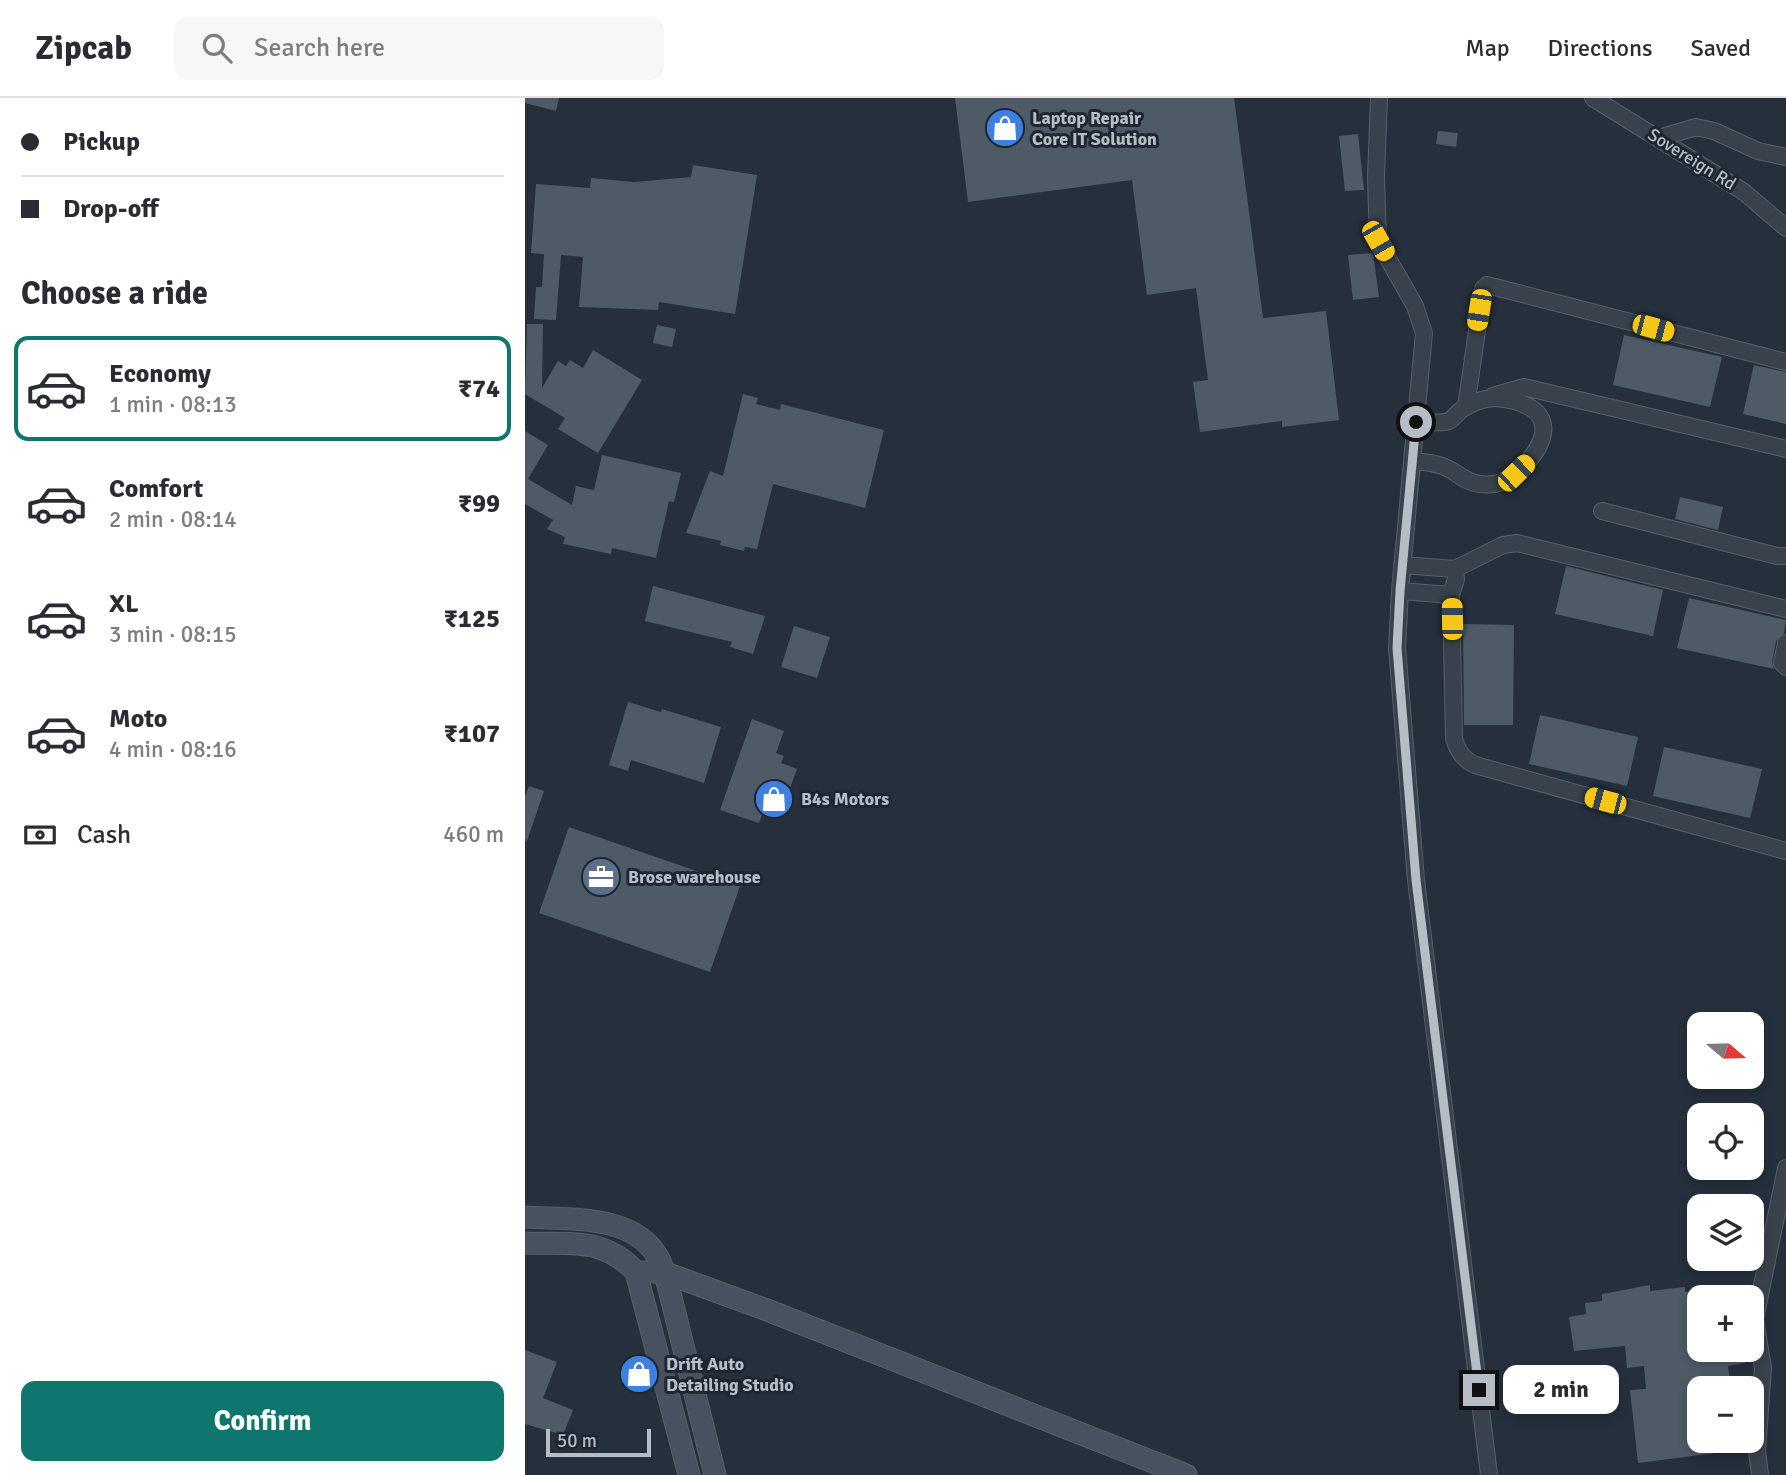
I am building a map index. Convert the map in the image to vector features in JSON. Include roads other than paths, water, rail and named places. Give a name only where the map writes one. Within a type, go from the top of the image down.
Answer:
[{"type":"main road","points":[[525,1217],[588,1220],[619,1226],[641,1240],[659,1258],[715,1475]]},
{"type":"main road","points":[[525,1243],[585,1245],[609,1250],[625,1259],[636,1272],[689,1475]]},
{"type":"main road","points":[[636,1272],[663,1272],[767,1310],[1186,1475]]},
{"type":"street","points":[[1380,98],[1376,177],[1378,241],[1415,306],[1424,333],[1402,565],[1397,648],[1416,880],[1489,1475]]},
{"type":"street","name":"Sovereign Rd","points":[[1593,98],[1744,192],[1786,228]]},
{"type":"street","points":[[1659,138],[1696,127],[1714,131],[1758,151],[1786,157]]},
{"type":"street","points":[[1466,407],[1483,289],[1487,285],[1786,362]]},
{"type":"street","points":[[1416,422],[1449,421],[1466,407],[1524,387],[1786,449]]},
{"type":"street","points":[[1413,461],[1442,465],[1458,476],[1482,484],[1493,484],[1516,473],[1530,460],[1538,446],[1543,421],[1537,413],[1511,401],[1486,398]]},
{"type":"street","points":[[1602,512],[1786,556]]},
{"type":"street","points":[[1402,565],[1455,569],[1503,545],[1517,543],[1786,609]]},
{"type":"street","points":[[1455,569],[1456,579],[1451,595],[1454,738],[1456,746],[1467,761],[1786,850]]},
{"type":"street","points":[[1400,591],[1451,595]]},
{"type":"street","points":[[1786,643],[1782,663],[1786,667]]},
{"type":"street","points":[[1759,1475],[1757,1451],[1763,1368],[1755,1319],[1786,1168]]},
{"type":"place","name":"Laptop Repair Core IT Solution","points":[[1005,128]]},
{"type":"place","name":"B4s Motors","points":[[774,799]]},
{"type":"place","name":"Brose warehouse","points":[[601,877]]},
{"type":"place","name":"Drift Auto Detailing Studio","points":[[639,1374]]}]
